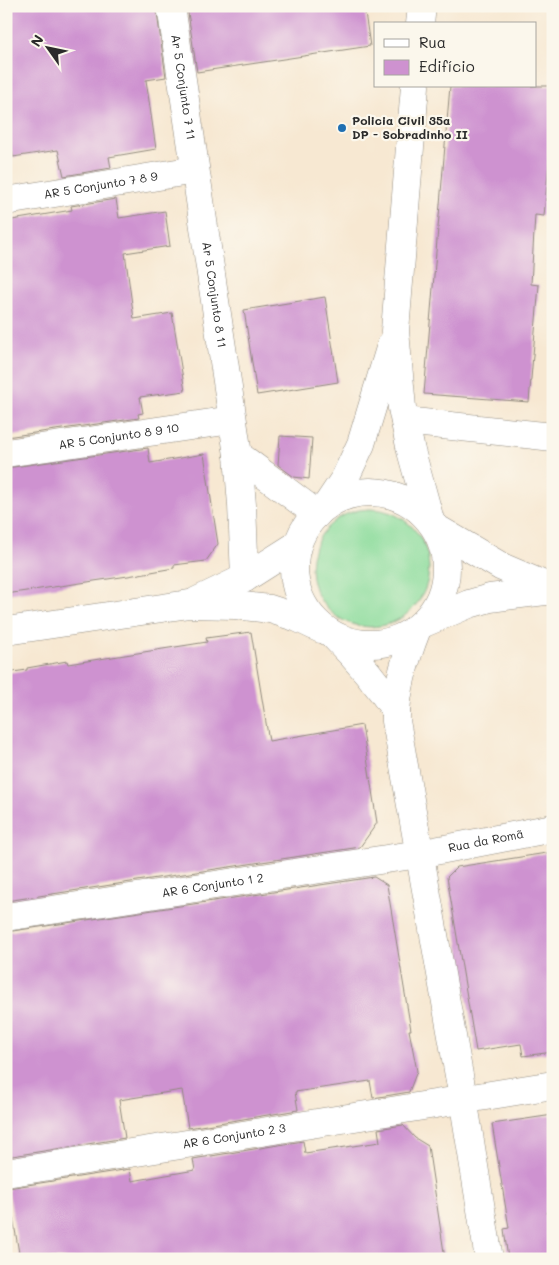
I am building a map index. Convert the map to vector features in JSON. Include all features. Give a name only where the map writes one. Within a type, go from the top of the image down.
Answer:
[{"type":"street","name":"Ar 5 Conjunto 7 11","points":[[171,6],[194,170]]},
{"type":"street","points":[[420,22],[422,6]]},
{"type":"street","points":[[415,88],[395,331],[405,421],[411,451],[433,524],[444,546],[446,560],[444,587],[436,606],[421,626],[406,660],[396,711],[489,1259]]},
{"type":"street","name":"AR 5 Conjunto 7 8 9","points":[[6,201],[194,170]]},
{"type":"street","name":"Ar 5 Conjunto 8 11","points":[[194,170],[238,455],[245,578]]},
{"type":"street","points":[[395,331],[361,444],[345,478],[322,510],[305,528],[297,545],[293,569],[297,592],[308,614],[356,658],[396,711]]},
{"type":"street","name":"AR 5 Conjunto 8 9 10","points":[[6,453],[232,420]]},
{"type":"street","points":[[405,421],[553,437]]},
{"type":"street","points":[[238,455],[322,510]]},
{"type":"street","points":[[322,510],[348,495],[370,492],[393,494],[413,504],[433,524],[502,568],[553,589]]},
{"type":"street","points":[[189,604],[245,578],[297,545]]},
{"type":"street","points":[[6,631],[189,604],[235,605],[270,609],[298,618],[330,634],[362,645],[391,642],[469,604],[490,598],[553,589]]},
{"type":"street","name":"Rua da Romã","points":[[419,854],[553,828]]},
{"type":"street","name":"AR 6 Conjunto 1 2","points":[[6,918],[419,854]]},
{"type":"street","name":"AR 6 Conjunto 2 3","points":[[6,1173],[553,1085]]},
{"type":"green space","points":[[370,509],[392,514],[412,526],[424,546],[429,568],[424,590],[412,610],[392,622],[370,627],[348,622],[328,610],[316,590],[311,568],[316,546],[328,526],[348,514]]},
{"type":"building","points":[[6,6],[156,6],[166,77],[146,80],[156,149],[109,157],[111,168],[64,176],[58,150],[13,157],[12,151],[6,152]]},
{"type":"building","points":[[187,6],[364,6],[370,46],[197,72]]},
{"type":"building","points":[[536,86],[553,86],[553,119],[544,216],[535,215],[531,284],[539,285],[529,402],[424,394],[450,88],[536,88]]},
{"type":"building","points":[[116,199],[119,218],[165,211],[170,246],[125,253],[134,319],[172,313],[185,391],[140,397],[143,413],[138,414],[139,418],[6,437],[6,221],[72,210],[71,206]]},
{"type":"building","points":[[325,297],[338,382],[257,395],[244,310]]},
{"type":"building","points":[[280,436],[312,438],[309,479],[294,477],[278,465]]},
{"type":"building","points":[[148,448],[150,463],[204,454],[218,544],[206,561],[174,565],[174,568],[128,576],[6,594],[6,468]]},
{"type":"building","points":[[251,632],[269,741],[362,725],[377,823],[360,847],[6,901],[6,673],[67,661],[68,664],[207,642],[206,638]]},
{"type":"building","points":[[553,852],[553,1052],[523,1056],[521,1044],[476,1051],[447,877],[457,867]]},
{"type":"building","points":[[374,877],[387,885],[411,1030],[409,1030],[417,1071],[409,1092],[373,1098],[370,1081],[295,1092],[298,1110],[188,1128],[182,1090],[119,1100],[125,1138],[6,1157],[6,932]]},
{"type":"building","points":[[553,1115],[553,1212],[547,1212],[553,1246],[553,1259],[508,1259],[504,1229],[509,1228],[492,1124]]},
{"type":"building","points":[[403,1125],[415,1138],[428,1146],[445,1259],[20,1259],[8,1188],[130,1169],[132,1181],[195,1170],[193,1159],[303,1141],[305,1153],[380,1142],[378,1129]]},
{"type":"place","name":"Policia Civil 35a DP - Sobradinho II","points":[[342,128]]}]
